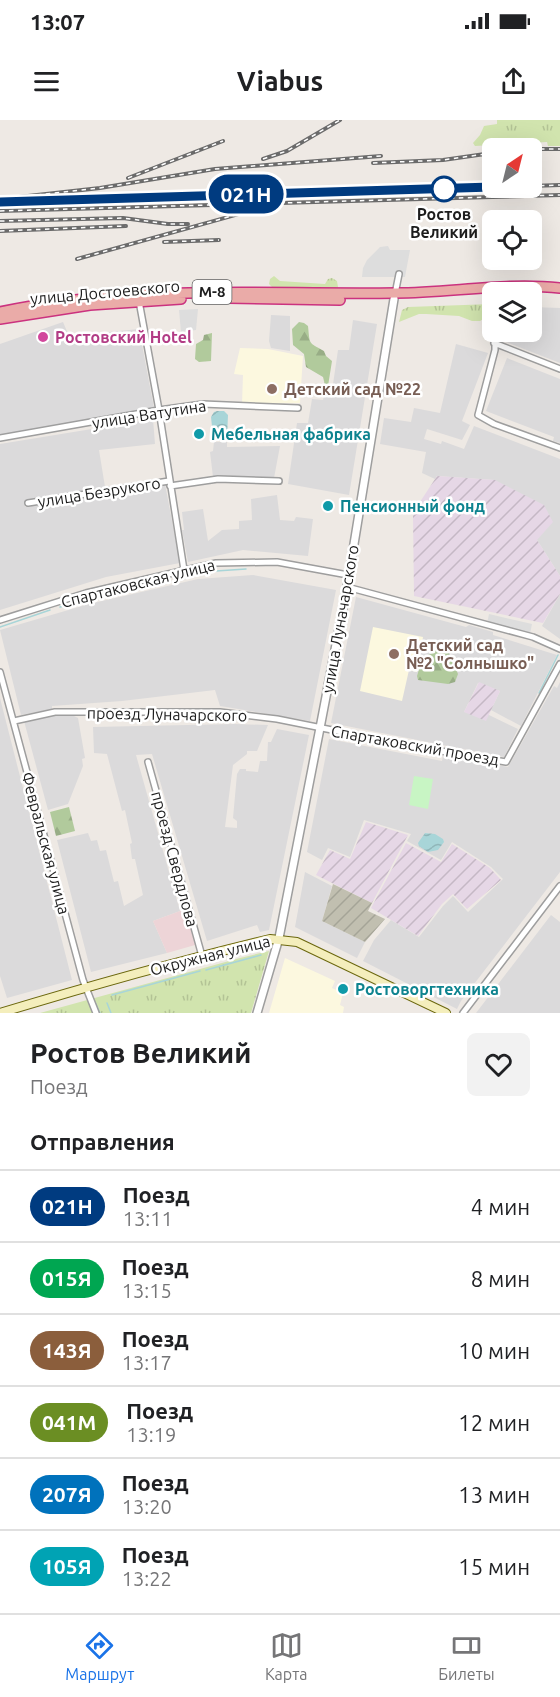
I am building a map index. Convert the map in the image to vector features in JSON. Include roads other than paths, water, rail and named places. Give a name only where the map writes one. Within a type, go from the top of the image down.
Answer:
[{"type":"highway","name":"М-8","points":[[395,296],[496,288],[560,288]]},
{"type":"highway","points":[[542,293],[560,293]]},
{"type":"highway","name":"улица Достоевского","points":[[0,312],[65,302],[148,294],[395,296]]},
{"type":"highway","name":"М-8","points":[[395,296],[482,294]]},
{"type":"highway","name":"улица Достоевского","points":[[0,319],[55,310],[139,301],[395,296]]},
{"type":"main road","name":"Окружная улица","points":[[0,1013],[85,987],[279,938],[306,946],[446,1013]]},
{"type":"street","points":[[395,296],[399,274]]},
{"type":"street","name":"улица Луначарского","points":[[257,1013],[279,938],[320,728],[395,296]]},
{"type":"street","points":[[139,301],[184,570]]},
{"type":"street","points":[[560,369],[494,343],[495,351],[478,415],[494,424],[560,448]]},
{"type":"street","name":"улица Ватутина","points":[[0,438],[159,410],[212,404],[298,408]]},
{"type":"street","points":[[170,483],[218,478],[279,482]]},
{"type":"street","name":"улица Безрукого","points":[[28,503],[170,483]]},
{"type":"street","name":"Спартаковская улица","points":[[0,620],[86,593],[216,562],[278,562],[348,575]]},
{"type":"street","points":[[346,587],[533,637],[560,649]]},
{"type":"street","name":"Спартаковский проезд","points":[[320,728],[506,762],[560,664]]},
{"type":"street","name":"Февральская улица","points":[[0,672],[85,987],[96,1013]]},
{"type":"street","name":"проезд Луначарского","points":[[14,721],[55,712],[220,712],[277,719],[320,728]]},
{"type":"street","name":"проезд Свердлова","points":[[148,762],[202,956]]},
{"type":"street","points":[[463,1013],[560,886]]},
{"type":"water","points":[[217,411],[224,411],[228,415],[227,438],[218,441],[213,436],[211,417]]},
{"type":"water","points":[[425,833],[435,834],[443,839],[444,842],[438,850],[428,852],[419,846],[418,843]]},
{"type":"waterway","points":[[216,571],[246,569]]},
{"type":"waterway","points":[[180,579],[191,576]]},
{"type":"waterway","points":[[106,595],[135,589]]},
{"type":"waterway","points":[[60,607],[84,601]]},
{"type":"waterway","points":[[0,627],[50,610]]},
{"type":"waterway","points":[[539,693],[558,655]]},
{"type":"waterway","points":[[206,970],[261,955]]},
{"type":"waterway","points":[[112,995],[200,971]]},
{"type":"waterway","points":[[95,1002],[100,1013]]},
{"type":"waterway","points":[[107,1003],[111,1013]]},
{"type":"railway","points":[[263,159],[287,151],[340,120]]},
{"type":"railway","points":[[128,178],[223,141]]},
{"type":"railway","points":[[542,149],[560,149]]},
{"type":"railway","points":[[373,163],[443,160],[482,154]]},
{"type":"railway","points":[[10,198],[100,188],[215,169],[381,156]]},
{"type":"railway","points":[[542,186],[560,185]]},
{"type":"railway","points":[[90,200],[482,187]]},
{"type":"railway","points":[[0,211],[560,195]]},
{"type":"railway","points":[[77,259],[257,209]]},
{"type":"railway","points":[[0,221],[123,218],[168,224],[188,224]]},
{"type":"railway","points":[[0,231],[126,226]]},
{"type":"railway","points":[[164,242],[219,240]]},
{"type":"train","name":"021Н","points":[[0,202],[482,187]]},
{"type":"place","name":"Ростов Великий","points":[[444,189]]},
{"type":"place","name":"Ростовский Hotel","points":[[43,337]]},
{"type":"place","name":"Детский сад №22","points":[[272,389]]},
{"type":"place","name":"Мебельная фабрика","points":[[199,434]]},
{"type":"place","name":"Пенсионный фонд","points":[[328,506]]},
{"type":"place","name":"Детский сад №2 \"Солнышко\"","points":[[394,654]]},
{"type":"place","name":"Ростоворгтехника","points":[[343,989]]}]
